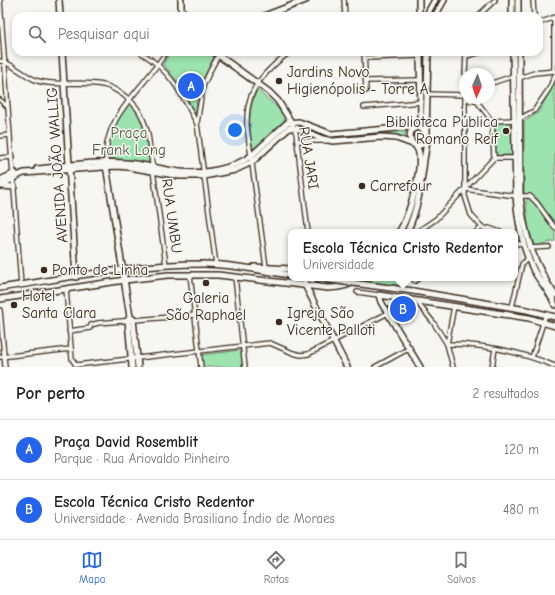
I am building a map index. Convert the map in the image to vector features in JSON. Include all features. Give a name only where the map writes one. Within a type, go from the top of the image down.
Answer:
[{"type":"main road","points":[[59,0],[60,12]]},
{"type":"main road","points":[[181,0],[181,8],[183,12]]},
{"type":"main road","points":[[274,12],[306,0]]},
{"type":"main road","points":[[419,0],[419,12]]},
{"type":"main road","points":[[428,12],[435,0]]},
{"type":"main road","points":[[437,12],[444,0]]},
{"type":"main road","points":[[512,0],[512,12]]},
{"type":"main road","points":[[518,0],[518,12]]},
{"type":"main road","name":"AVENIDA JOÃO WALLIG","points":[[62,56],[76,277]]},
{"type":"main road","name":"RUA JARI","points":[[223,56],[272,95],[285,110],[291,122]]},
{"type":"main road","points":[[400,229],[408,214],[415,186],[420,155],[410,135],[420,118],[418,56]]},
{"type":"main road","points":[[408,229],[414,217],[420,192],[426,138],[428,56]]},
{"type":"main road","points":[[513,56],[516,77],[518,196],[523,245],[555,295]]},
{"type":"main road","points":[[516,77],[519,56]]},
{"type":"main road","points":[[285,110],[292,118],[299,122],[331,134],[416,127],[422,129],[426,138]]},
{"type":"main road","points":[[252,159],[284,125],[291,122],[299,122]]},
{"type":"main road","points":[[0,180],[24,173],[106,164],[203,174],[252,159],[287,128],[294,128],[323,139],[333,141],[381,137],[396,138],[420,145],[426,138]]},
{"type":"main road","points":[[106,164],[122,270],[125,280],[134,358],[138,367]]},
{"type":"main road","points":[[0,186],[8,182],[14,175]]},
{"type":"main road","points":[[0,186],[14,187]]},
{"type":"main road","points":[[519,205],[534,271],[555,305]]},
{"type":"main road","points":[[0,288],[166,265],[216,265],[266,269],[288,269]]},
{"type":"main road","points":[[266,269],[288,274]]},
{"type":"main road","points":[[0,299],[162,275],[235,277],[328,288],[340,287],[356,281]]},
{"type":"main road","points":[[304,281],[305,285],[347,367]]},
{"type":"main road","points":[[338,281],[413,291],[512,307],[546,314],[555,318],[555,326],[543,321],[379,295],[381,302],[410,348],[420,367]]},
{"type":"main road","points":[[340,287],[344,285],[345,281]]},
{"type":"main road","points":[[132,367],[134,358]]},
{"type":"street","points":[[0,0],[2,61],[8,107],[8,135],[14,175],[21,285]]},
{"type":"street","points":[[344,0],[345,12]]},
{"type":"street","points":[[482,12],[496,0]]},
{"type":"street","points":[[533,0],[534,12]]},
{"type":"street","points":[[180,12],[181,8]]},
{"type":"street","points":[[495,82],[534,73],[555,71],[554,18],[543,22]]},
{"type":"street","points":[[146,56],[159,65],[180,90],[196,123],[216,265]]},
{"type":"street","points":[[106,164],[106,150],[109,135],[115,120],[130,99],[159,65],[164,56]]},
{"type":"street","points":[[196,123],[203,86],[219,56]]},
{"type":"street","points":[[266,269],[247,128],[247,114],[249,102],[257,83],[277,62],[285,56]]},
{"type":"street","points":[[366,91],[365,58],[400,56]]},
{"type":"street","points":[[466,56],[466,68]]},
{"type":"street","name":"RUA UMBU","points":[[2,61],[35,80],[50,83],[103,85],[116,90],[130,99],[137,107],[146,125],[150,146],[166,265]]},
{"type":"street","points":[[492,121],[516,119],[534,111],[555,75]]},
{"type":"street","points":[[366,81],[418,80]]},
{"type":"street","points":[[420,94],[459,96]]},
{"type":"street","points":[[0,100],[8,107]]},
{"type":"street","points":[[364,107],[427,102]]},
{"type":"street","points":[[465,104],[466,199],[472,215],[484,228],[492,229]]},
{"type":"street","points":[[421,229],[436,219],[494,158],[492,121],[479,104]]},
{"type":"street","name":"RUA JARI","points":[[291,122],[297,141],[308,229]]},
{"type":"street","points":[[0,136],[8,135]]},
{"type":"street","points":[[297,141],[333,141]]},
{"type":"street","points":[[0,158],[12,157]]},
{"type":"street","points":[[494,158],[517,158]]},
{"type":"street","points":[[465,189],[518,196],[530,196],[555,228]]},
{"type":"street","points":[[518,244],[523,245]]},
{"type":"street","points":[[530,248],[549,247]]},
{"type":"street","points":[[518,281],[524,261],[531,257]]},
{"type":"street","points":[[190,275],[201,367]]},
{"type":"street","points":[[235,277],[245,367]]},
{"type":"street","points":[[512,307],[518,281]]},
{"type":"street","points":[[66,289],[72,359],[75,366],[272,343],[293,353],[301,355],[308,354],[388,313]]},
{"type":"street","points":[[357,292],[379,295]]},
{"type":"street","points":[[416,300],[433,322],[447,344],[454,367]]},
{"type":"street","points":[[447,344],[454,306]]},
{"type":"street","points":[[0,310],[2,357],[5,367]]},
{"type":"street","points":[[532,357],[546,314]]},
{"type":"street","points":[[69,331],[90,328],[91,325],[98,323],[130,319],[195,315]]},
{"type":"street","points":[[447,344],[495,349],[532,357],[555,366]]},
{"type":"street","points":[[375,367],[410,348]]},
{"type":"street","points":[[2,357],[71,349]]},
{"type":"street","points":[[492,367],[495,349]]},
{"type":"green space","points":[[168,56],[214,57],[198,93],[195,115],[182,88],[163,64]]},
{"type":"green space","points":[[555,82],[555,225],[537,198],[524,193],[524,122],[538,113]]},
{"type":"green space","points":[[257,90],[276,106],[287,120],[255,151],[253,150],[250,113]]},
{"type":"green space","name":"Praça Frank Long","points":[[130,102],[139,115],[148,143],[150,159],[147,163],[108,158],[109,141],[118,120]]},
{"type":"green space","points":[[511,122],[512,155],[496,155],[495,123]]},
{"type":"green space","points":[[406,130],[404,137],[391,134],[336,137]]},
{"type":"green space","points":[[528,198],[534,202],[555,232],[555,241],[534,246],[528,226],[526,201]]},
{"type":"green space","points":[[364,281],[401,281],[406,286],[403,287]]},
{"type":"green space","points":[[241,350],[242,367],[203,367],[201,355]]},
{"type":"place","name":"Jardins Novo Higienópolis - Torre A","points":[[279,81]]},
{"type":"place","name":"Praça David Rosemblit","points":[[191,86]]},
{"type":"place","name":"Biblioteca Pública Romano Reif","points":[[506,131]]},
{"type":"place","name":"Carrefour","points":[[362,186]]},
{"type":"place","name":"Ponto de Linha","points":[[44,270]]},
{"type":"place","name":"Galeria São Raphael","points":[[206,283]]},
{"type":"place","name":"Hotel Santa Clara","points":[[14,305]]},
{"type":"place","name":"Escola Técnica Cristo Redentor","points":[[403,309]]},
{"type":"place","name":"Igreja São Vicente Palloti","points":[[279,322]]}]
